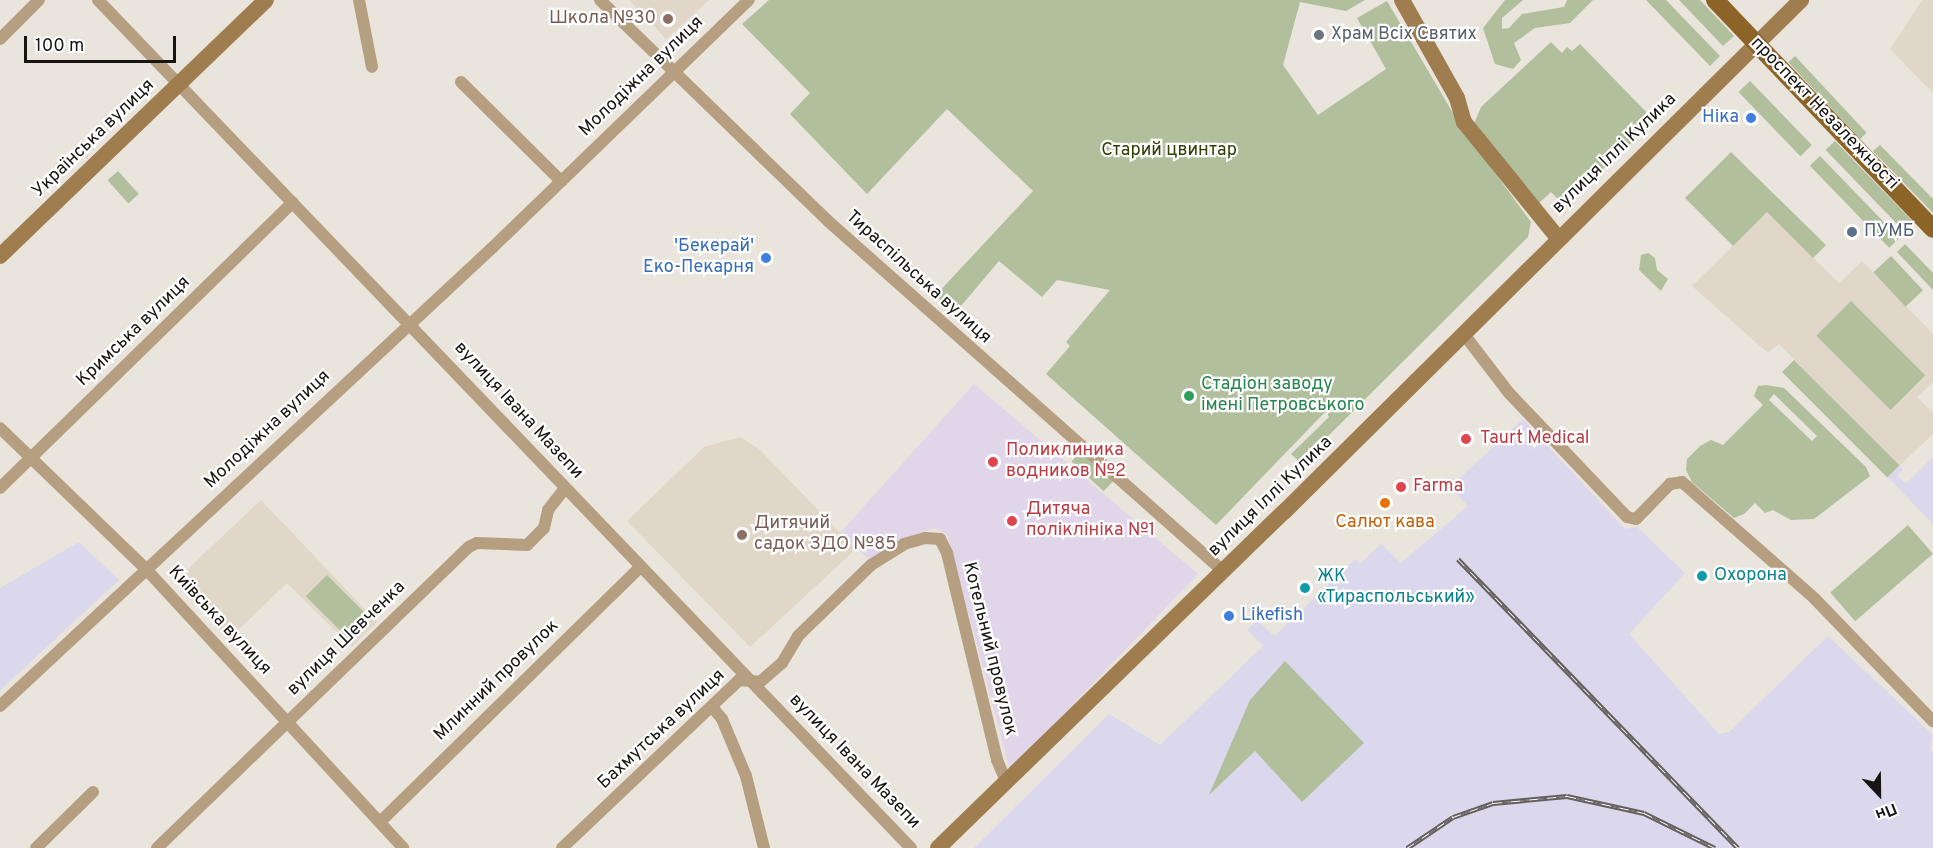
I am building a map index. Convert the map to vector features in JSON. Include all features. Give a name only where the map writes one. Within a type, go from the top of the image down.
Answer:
[{"type":"main road","name":"проспект Незалежності","points":[[1714,0],[1933,229]]},
{"type":"street","points":[[0,39],[39,0]]},
{"type":"street","name":"вулиця Івана Мазепи","points":[[98,0],[411,323],[640,567],[911,848]]},
{"type":"street","name":"Українська вулиця","points":[[0,256],[266,0]]},
{"type":"street","points":[[359,0],[372,67]]},
{"type":"street","name":"Тираспільська вулиця","points":[[600,0],[671,73],[828,221],[1223,571]]},
{"type":"street","name":"Молодіжна вулиця","points":[[0,706],[145,568],[411,323],[749,0]]},
{"type":"street","points":[[1402,0],[1457,98],[1464,122],[1558,238]]},
{"type":"street","name":"вулиця Іллі Кулика","points":[[938,848],[1223,571],[1558,238],[1802,0]]},
{"type":"street","points":[[461,82],[561,181]]},
{"type":"street","name":"Кримська вулиця","points":[[0,488],[292,202]]},
{"type":"street","points":[[1463,333],[1517,402],[1627,517],[1636,519],[1670,484],[1682,482],[1815,599],[1933,721]]},
{"type":"street","name":"Київська вулиця","points":[[0,428],[145,568],[403,848]]},
{"type":"street","name":"вулиця Шевченка","points":[[157,848],[469,547],[477,543],[520,547],[537,537],[544,528],[548,510],[565,488]]},
{"type":"street","name":"Бахмутська вулиця","points":[[562,848],[739,680],[760,682],[782,663],[798,636],[871,565],[904,544],[925,538]]},
{"type":"street","name":"Котельний провулок","points":[[925,538],[940,539],[947,553],[997,760],[1006,783]]},
{"type":"street","name":"Млинний провулок","points":[[380,822],[640,567]]},
{"type":"street","points":[[712,707],[722,719],[746,776],[764,848]]},
{"type":"street","points":[[36,848],[93,792]]},
{"type":"shaded area","name":"Школа №30","points":[[629,0],[709,0],[666,39]]},
{"type":"shaded area","points":[[1922,0],[1933,0],[1933,93],[1890,49]]},
{"type":"shaded area","points":[[1767,212],[1839,283],[1862,261],[1933,334],[1933,382],[1917,397],[1933,413],[1933,434],[1899,466],[1779,344],[1768,353],[1692,286]]},
{"type":"shaded area","points":[[974,384],[1198,574],[1010,770],[948,536],[937,528],[904,538],[871,561],[840,533]]},
{"type":"shaded area","points":[[1523,419],[1625,529],[1637,527],[1685,573],[1629,634],[1719,734],[1729,732],[1828,636],[1933,735],[1930,749],[1933,752],[1933,848],[974,848],[1109,714],[1160,745],[1263,646],[1247,630],[1257,620],[1274,636],[1355,559],[1360,564],[1381,544],[1401,563],[1468,506],[1450,487]]},
{"type":"shaded area","name":"Дитячий садок ЗДО №85","points":[[740,437],[759,449],[856,549],[750,647],[627,521],[704,447]]},
{"type":"shaded area","points":[[1933,457],[1933,524],[1888,477],[1899,466],[1903,470],[1897,475],[1906,484]]},
{"type":"shaded area","points":[[261,500],[377,622],[352,647],[287,583],[229,639],[174,582]]},
{"type":"shaded area","points":[[79,542],[119,580],[0,690],[0,588]]},
{"type":"green space","name":"Старий цвинтар","points":[[769,0],[1365,0],[1346,11],[1300,2],[1283,65],[1318,115],[1386,69],[1357,18],[1387,1],[1460,125],[1531,222],[1528,237],[1301,463],[1291,454],[1329,417],[1325,412],[1216,525],[1046,374],[1070,346],[1066,342],[1110,290],[1057,280],[1042,297],[999,261],[955,313],[935,296],[1033,191],[947,109],[867,194],[790,114],[810,93],[742,24]]},
{"type":"green space","points":[[1505,0],[1523,0],[1502,18],[1502,29],[1509,28],[1522,14],[1564,7],[1567,0],[1593,0],[1570,23],[1535,28],[1514,43],[1521,60],[1513,69],[1495,64],[1483,28]]},
{"type":"green space","points":[[1646,0],[1666,0],[1720,56],[1710,66]]},
{"type":"green space","points":[[1679,0],[1700,0],[1734,36],[1723,46]]},
{"type":"green space","points":[[1551,42],[1562,53],[1567,47],[1572,51],[1580,44],[1655,121],[1564,205],[1551,192],[1537,205],[1474,124],[1481,107]]},
{"type":"green space","points":[[1795,56],[1867,133],[1860,139],[1788,62]]},
{"type":"green space","points":[[1750,81],[1812,145],[1800,156],[1738,92]]},
{"type":"green space","points":[[1835,141],[1914,223],[1905,232],[1826,150]]},
{"type":"green space","points":[[1880,145],[1933,199],[1933,213],[1873,151]]},
{"type":"green space","points":[[1731,152],[1826,245],[1813,258],[1767,212],[1733,246],[1685,198]]},
{"type":"green space","points":[[1820,156],[1899,238],[1889,248],[1810,166]]},
{"type":"green space","points":[[118,171],[139,194],[128,203],[108,180]]},
{"type":"green space","points":[[1905,244],[1933,273],[1933,290],[1897,252]]},
{"type":"green space","points":[[1648,253],[1655,258],[1657,270],[1668,279],[1661,291],[1639,270],[1641,255]]},
{"type":"green space","points":[[1891,256],[1923,290],[1906,307],[1873,272]]},
{"type":"green space","points":[[1851,301],[1925,375],[1891,410],[1816,336]]},
{"type":"green space","points":[[1794,360],[1899,465],[1887,477],[1782,372]]},
{"type":"green space","points":[[1758,386],[1784,388],[1866,467],[1870,476],[1814,519],[1791,520],[1773,510],[1765,513],[1755,503],[1744,514],[1734,518],[1692,482],[1686,470],[1687,459],[1700,446],[1711,440],[1723,445],[1763,405],[1754,396]],"holes":[[[1774,394],[1817,436],[1812,441],[1769,400]]]},
{"type":"green space","points":[[1081,451],[1113,481],[1104,491],[1071,461]]},
{"type":"green space","points":[[1908,525],[1933,554],[1855,621],[1830,593]]},
{"type":"green space","points":[[327,575],[370,618],[349,639],[306,596]]},
{"type":"green space","points":[[1285,661],[1364,743],[1302,802],[1255,751],[1209,795],[1250,700]]},
{"type":"railway","points":[[1458,559],[1738,848]]},
{"type":"railway","points":[[1407,848],[1453,817],[1493,803],[1567,796],[1644,813],[1715,848]]},
{"type":"place","name":"Школа №30","points":[[668,19]]},
{"type":"place","name":"Храм Всіх Святих","points":[[1319,35]]},
{"type":"place","name":"Ніка","points":[[1751,118]]},
{"type":"place","name":"ПУМБ","points":[[1852,232]]},
{"type":"place","name":"'Бекерай' Еко-Пекарня","points":[[766,258]]},
{"type":"place","name":"Стадіон заводу імені Петровського","points":[[1189,396]]},
{"type":"place","name":"Taurt Medical","points":[[1466,439]]},
{"type":"place","name":"Поликлиника водников №2","points":[[993,462]]},
{"type":"place","name":"Farma","points":[[1401,487]]},
{"type":"place","name":"Салют кава","points":[[1385,503]]},
{"type":"place","name":"Дитяча поліклініка №1","points":[[1012,521]]},
{"type":"place","name":"Дитячий садок ЗДО №85","points":[[742,535]]},
{"type":"place","name":"Охорона","points":[[1702,576]]},
{"type":"place","name":"ЖК «Тираспольський»","points":[[1305,588]]},
{"type":"place","name":"Likefish","points":[[1229,616]]}]
